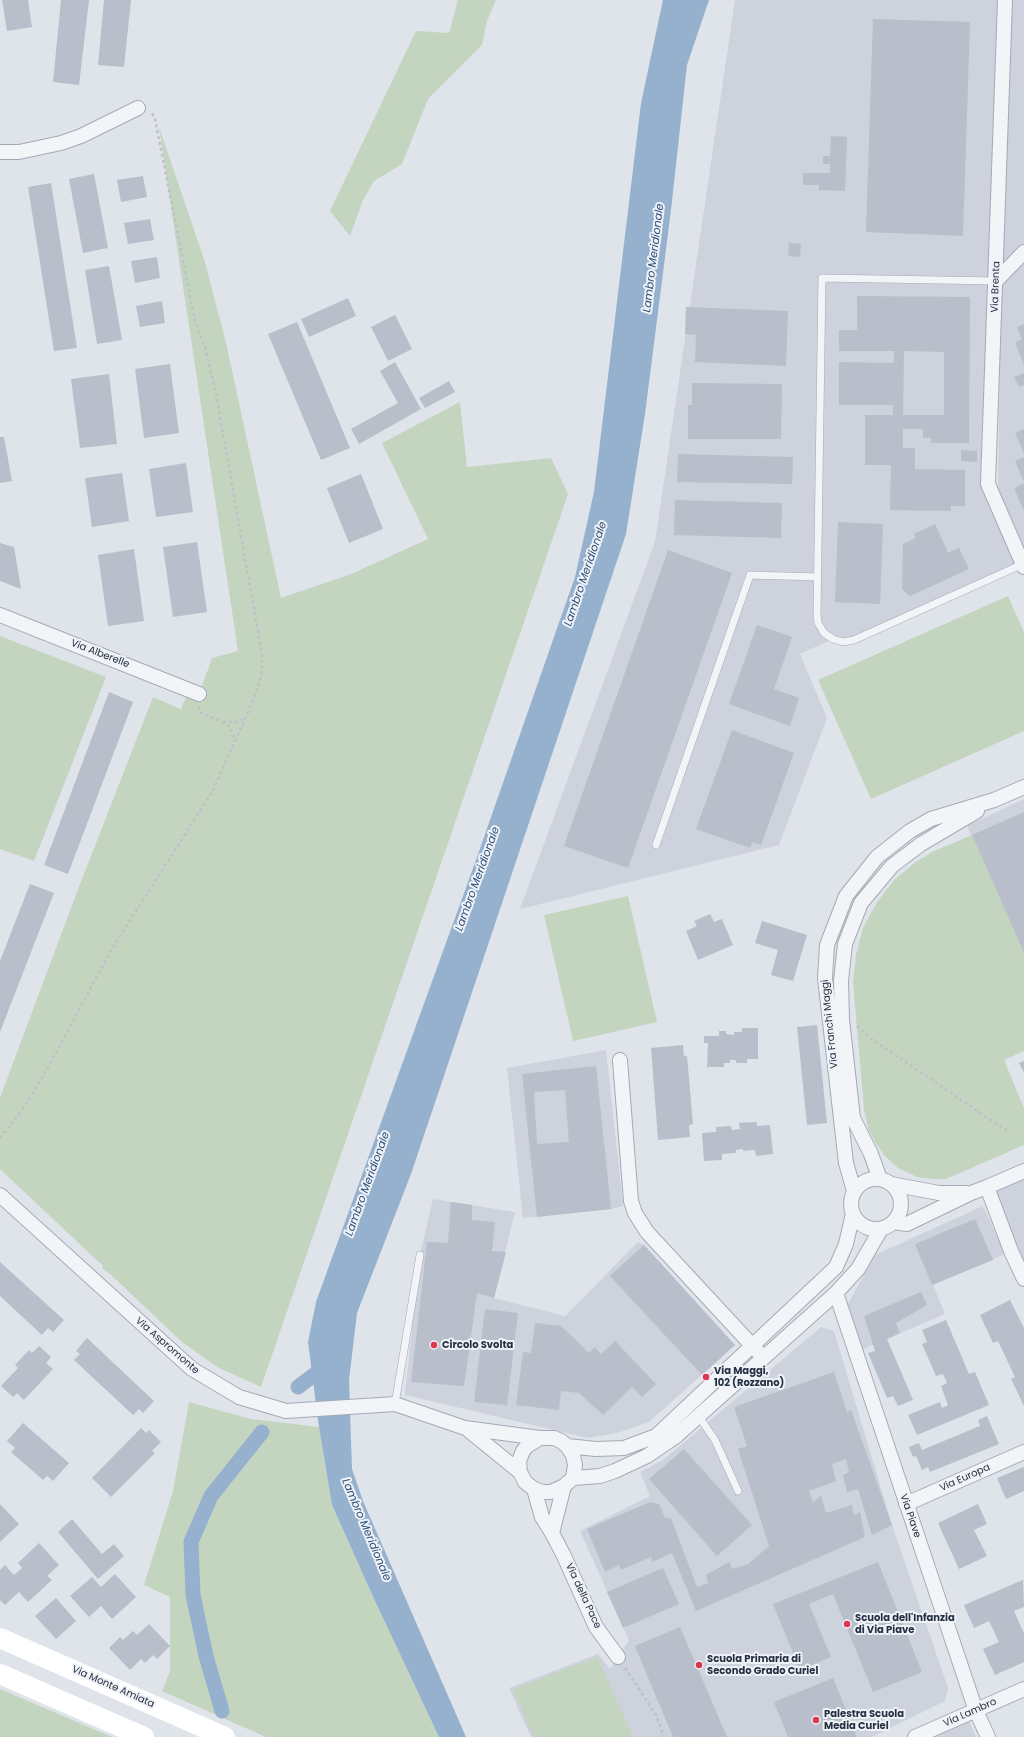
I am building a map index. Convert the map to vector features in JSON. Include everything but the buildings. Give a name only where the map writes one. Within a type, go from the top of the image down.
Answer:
[{"type":"main road","name":"Via Monte Amiata","points":[[0,1638],[225,1737]]},
{"type":"main road","points":[[0,1674],[144,1737]]},
{"type":"street","name":"Via Brenta","points":[[1005,0],[988,484],[1023,566]]},
{"type":"street","points":[[0,152],[19,152],[61,143],[81,136],[138,108]]},
{"type":"street","points":[[996,280],[1024,252]]},
{"type":"street","name":"Via Alberelle","points":[[0,615],[199,694]]},
{"type":"street","name":"Via Franchi Maggi","points":[[854,1191],[846,1163],[825,978],[828,945],[846,896],[877,857],[910,831],[931,819],[994,800],[1024,787]]},
{"type":"street","name":"Via Franchi Maggi","points":[[886,1181],[854,1118],[842,1020],[841,981],[845,944],[861,903],[892,866],[921,844],[994,800]]},
{"type":"street","points":[[620,1060],[631,1201],[635,1213],[647,1232],[763,1358]]},
{"type":"street","points":[[894,1222],[907,1224],[971,1193],[987,1188],[1024,1171]]},
{"type":"street","points":[[853,1213],[846,1244],[836,1267],[656,1436],[624,1448],[596,1449],[567,1446],[554,1438],[540,1438],[533,1441],[523,1451],[519,1461],[520,1472],[525,1482],[534,1489],[543,1492],[551,1492],[568,1482],[600,1476],[615,1471],[647,1456],[675,1437],[836,1293],[858,1269],[881,1229],[894,1222],[900,1214],[902,1203],[900,1194],[886,1181]]},
{"type":"street","points":[[881,1229],[868,1228],[858,1221],[853,1213],[851,1204],[854,1191],[865,1182],[886,1181],[939,1194],[971,1193]]},
{"type":"street","points":[[987,1188],[1011,1251],[1024,1279]]},
{"type":"street","name":"Via Aspromonte","points":[[0,1195],[192,1369],[239,1397],[286,1411],[394,1404],[465,1428],[540,1438]]},
{"type":"street","name":"Via Piave","points":[[836,1293],[976,1710],[988,1737]]},
{"type":"street","name":"Via Aspromonte","points":[[465,1428],[520,1472]]},
{"type":"street","points":[[552,1533],[574,1465],[572,1455],[567,1446]]},
{"type":"street","name":"Via Europa","points":[[906,1504],[1024,1452]]},
{"type":"street","name":"Via della Pace","points":[[534,1489],[542,1517],[552,1533],[596,1627],[618,1657]]},
{"type":"street","name":"Via Lambro","points":[[915,1737],[1024,1689]]},
{"type":"lane","points":[[996,280],[822,278],[818,624],[824,633],[833,639],[843,642],[854,640],[1023,566]]},
{"type":"lane","points":[[656,845],[750,575],[818,576]]},
{"type":"lane","points":[[394,1404],[420,1255]]},
{"type":"lane","points":[[689,1405],[715,1440],[738,1491]]},
{"type":"path","points":[[0,1138],[19,1114],[41,1080],[113,947],[209,798],[259,684],[262,671],[262,656],[227,457],[205,347],[195,322],[155,119],[151,110],[138,108]]},
{"type":"path","points":[[199,694],[200,712],[223,722],[230,727],[234,743]]},
{"type":"path","points":[[223,722],[238,722],[246,715]]},
{"type":"path","points":[[853,1022],[873,1040],[1010,1133]]},
{"type":"path","points":[[618,1657],[656,1715],[664,1737]]},
{"type":"shaded area","points":[[735,0],[1024,0],[1024,252],[996,281],[988,484],[1023,564],[854,640],[833,639],[800,654],[827,718],[779,845],[520,909],[655,542]]},
{"type":"shaded area","points":[[1024,262],[1024,553],[998,488],[1001,283]]},
{"type":"shaded area","points":[[1024,799],[1024,953],[967,826]]},
{"type":"shaded area","points":[[606,1050],[623,1206],[611,1209],[523,1218],[507,1068]]},
{"type":"shaded area","points":[[1024,1171],[1024,1267],[987,1187]]},
{"type":"shaded area","points":[[433,1199],[515,1212],[494,1298],[565,1316],[638,1242],[644,1245],[735,1345],[649,1422],[620,1432],[588,1438],[405,1395],[420,1255]]},
{"type":"shaded area","points":[[983,1206],[1005,1254],[933,1285],[945,1314],[859,1351],[848,1304],[875,1255]]},
{"type":"shaded area","points":[[821,1327],[834,1331],[892,1525],[948,1688],[945,1701],[872,1737],[531,1737],[509,1688],[598,1654],[610,1669],[629,1640],[580,1531],[650,1496],[640,1472],[663,1460]]},
{"type":"shaded area","points":[[969,1721],[976,1737],[936,1737]]},
{"type":"green space","points":[[458,0],[496,0],[487,21],[482,45],[428,99],[402,164],[374,181],[363,200],[350,236],[330,211],[416,31],[449,33]]},
{"type":"green space","points":[[159,127],[205,262],[227,347],[281,598],[351,574],[428,539],[382,443],[460,402],[467,467],[551,458],[568,494],[261,1387],[217,1367],[182,1342],[102,1268],[103,1266],[0,1169],[0,1098],[77,892],[153,697],[181,709],[186,697],[197,700],[212,658],[238,651]]},
{"type":"green space","points":[[1008,596],[1024,632],[1024,731],[871,799],[818,680]]},
{"type":"green space","points":[[0,636],[106,677],[34,861],[0,849]]},
{"type":"green space","points":[[972,835],[1024,953],[1024,1051],[1004,1060],[1024,1108],[1024,1145],[946,1179],[917,1177],[898,1168],[884,1155],[868,1128],[864,1109],[853,982],[856,955],[863,928],[877,902],[894,880],[916,862],[934,851]]},
{"type":"green space","points":[[628,896],[657,1022],[573,1041],[544,915]]},
{"type":"green space","points":[[189,1402],[251,1419],[319,1427],[332,1505],[439,1737],[266,1737],[162,1691],[170,1671],[170,1597],[144,1585],[173,1491]]},
{"type":"green space","points":[[597,1657],[633,1737],[534,1737],[513,1689]]},
{"type":"green space","points":[[0,1689],[112,1737],[0,1737]]},
{"type":"water","name":"Lambro Meridionale","points":[[663,0],[709,0],[687,65],[671,210],[645,414],[626,534],[411,1174],[357,1313],[349,1380],[352,1469],[363,1501],[466,1737],[439,1737],[332,1505],[319,1427],[308,1342],[316,1302],[476,860],[575,577],[594,492],[641,103]]},
{"type":"waterway","points":[[298,1387],[327,1365]]},
{"type":"waterway","points":[[222,1711],[206,1656],[193,1595],[191,1542],[211,1496],[262,1432]]},
{"type":"place","name":"Circolo Svolta","points":[[434,1345]]},
{"type":"place","name":"Via Maggi, 102 (Rozzano)","points":[[706,1377]]},
{"type":"place","name":"Scuola dell'Infanzia di Via Piave","points":[[847,1624]]},
{"type":"place","name":"Scuola Primaria di Secondo Grado Curiel","points":[[699,1665]]},
{"type":"place","name":"Palestra Scuola Media Curiel","points":[[816,1720]]}]
